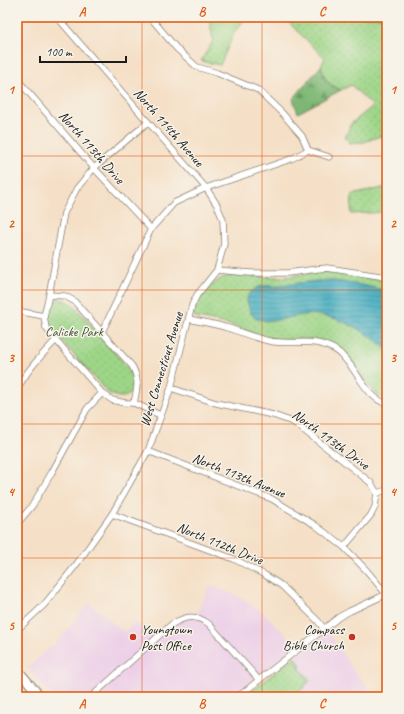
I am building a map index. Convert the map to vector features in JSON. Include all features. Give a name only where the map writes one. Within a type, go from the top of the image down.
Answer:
[{"type":"street","name":"North 114th Avenue","points":[[57,17],[206,188],[217,205],[223,220],[224,244],[217,270]]},
{"type":"street","points":[[150,17],[177,49],[197,67],[258,90],[302,136],[308,150]]},
{"type":"street","name":"North 113th Drive","points":[[17,79],[94,168],[151,229]]},
{"type":"street","points":[[148,122],[94,168],[77,188],[64,213],[44,316],[46,328],[102,393],[112,400],[125,403],[134,403],[160,415]]},
{"type":"street","points":[[102,332],[151,229],[174,203],[206,188],[291,159],[308,150],[329,156]]},
{"type":"street","points":[[217,270],[250,273],[288,273],[318,268],[328,268],[387,278]]},
{"type":"street","name":"West Connecticut Avenue","points":[[17,630],[44,605],[76,565],[112,514],[148,451],[171,388],[192,305],[197,295],[217,270]]},
{"type":"street","points":[[49,295],[65,296],[74,301],[132,366],[136,373],[138,384],[134,403]]},
{"type":"street","points":[[17,311],[44,316]]},
{"type":"street","points":[[189,319],[280,343],[310,342],[322,344],[339,352],[350,364],[370,394],[376,399],[387,404]]},
{"type":"street","points":[[17,390],[34,364],[56,340]]},
{"type":"street","name":"North 113th Drive","points":[[171,388],[216,403],[273,415],[293,422],[372,483],[377,493]]},
{"type":"street","points":[[17,524],[32,506],[87,409],[102,393]]},
{"type":"street","name":"North 113th Avenue","points":[[148,451],[272,499],[315,525],[344,546],[387,594]]},
{"type":"street","points":[[344,546],[371,515],[375,507],[377,493],[387,490]]},
{"type":"street","name":"North 112th Drive","points":[[112,514],[234,559],[265,575],[282,586],[324,628]]},
{"type":"street","points":[[238,697],[339,617],[387,594]]},
{"type":"street","points":[[91,697],[172,624],[181,619],[191,617],[202,619],[209,624],[259,680]]},
{"type":"street","points":[[17,669],[41,697]]},
{"type":"shaded area","points":[[210,585],[237,596],[261,611],[296,646],[231,697],[52,697],[27,668],[60,639],[89,603],[124,632],[136,622],[148,635],[155,629],[161,629],[177,618],[186,614],[197,613]]},
{"type":"shaded area","points":[[328,631],[354,671],[375,697],[295,697],[309,680],[300,669],[300,664],[294,657]]},
{"type":"green space","points":[[209,17],[247,17],[235,31],[220,65],[201,61],[213,41]]},
{"type":"green space","points":[[283,17],[387,17],[387,140],[383,135],[364,142],[350,143],[345,138],[351,124],[373,106],[351,85],[341,90],[329,84],[321,66],[325,58]]},
{"type":"green space","points":[[321,66],[327,81],[332,86],[341,90],[298,113],[293,99]]},
{"type":"green space","points":[[387,187],[387,212],[351,214],[352,195]]},
{"type":"green space","points":[[318,271],[350,274],[387,281],[387,400],[372,389],[344,352],[328,342],[320,340],[287,340],[270,338],[230,325],[197,318],[194,316],[193,313],[203,294],[210,286],[222,278],[243,275],[287,277]]},
{"type":"green space","name":"Calicke Park","points":[[61,299],[71,303],[75,307],[129,369],[133,377],[134,384],[133,390],[130,394],[120,397],[106,391],[54,332],[49,322],[47,312],[51,304]]},
{"type":"green space","points":[[294,657],[300,664],[300,669],[310,680],[295,697],[244,697]]},
{"type":"water","points":[[329,280],[387,291],[387,350],[370,336],[336,319],[325,316],[303,315],[270,321],[258,319],[250,312],[247,299],[251,292],[258,287]]},
{"type":"place","name":"Youngtown Post Office","points":[[133,637]]},
{"type":"place","name":"Compass Bible Church","points":[[352,637]]}]
